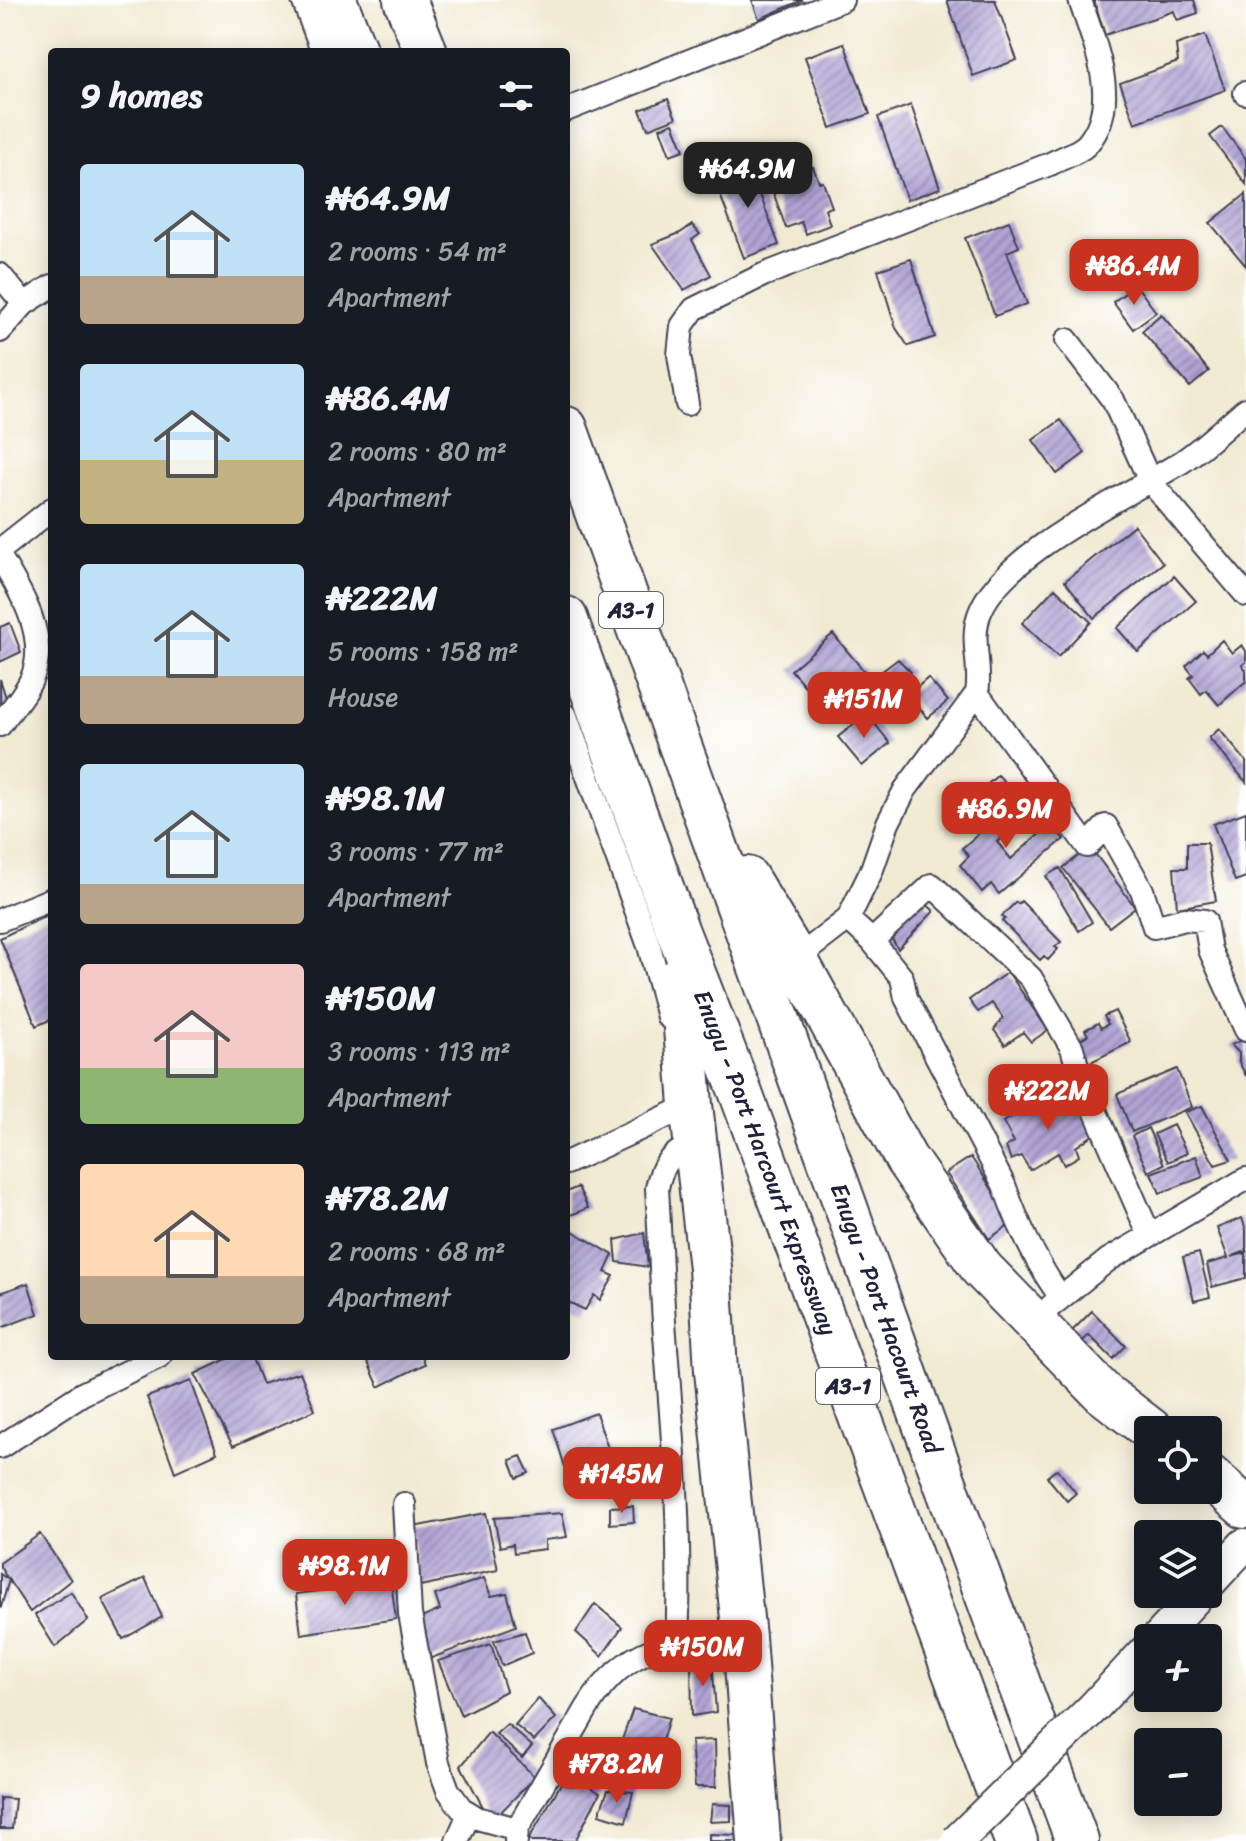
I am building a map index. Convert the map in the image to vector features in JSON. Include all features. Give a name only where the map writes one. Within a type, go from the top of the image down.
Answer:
[{"type":"highway","points":[[335,0],[354,48]]},
{"type":"highway","points":[[405,0],[424,48]]},
{"type":"highway","name":"A3-1","points":[[570,439],[697,793]]},
{"type":"highway","name":"Enugu - Port Harcourt Expressway","points":[[570,629],[678,932],[740,1091],[1016,1841]]},
{"type":"highway","points":[[697,793],[796,959],[906,1159],[982,1269],[1046,1310],[1103,1393],[1134,1417]]},
{"type":"highway","name":"Enugu - Port Hacourt Road","points":[[697,793],[1077,1841]]},
{"type":"highway","points":[[678,932],[710,1268],[716,1371],[744,1637],[759,1841]]},
{"type":"highway","points":[[1222,1494],[1245,1526]]},
{"type":"main road","points":[[1222,1562],[1245,1526]]},
{"type":"main road","points":[[1171,1624],[1186,1608]]},
{"type":"main road","points":[[957,1841],[1134,1664]]},
{"type":"street","points":[[303,0],[321,48]]},
{"type":"street","points":[[570,108],[842,0]]},
{"type":"street","points":[[687,404],[679,355],[682,326],[694,309],[763,275],[1050,164],[1087,145],[1104,113],[1103,73],[1080,0]]},
{"type":"street","points":[[0,275],[24,304]]},
{"type":"street","points":[[0,331],[24,304],[48,289]]},
{"type":"street","points":[[0,300],[24,304]]},
{"type":"street","points":[[1067,340],[1113,400],[1150,481],[1246,595]]},
{"type":"street","points":[[796,959],[848,919],[905,790],[977,693],[979,679],[974,641],[979,614],[987,598],[1035,549],[1184,460],[1246,409]]},
{"type":"street","points":[[0,550],[48,512]]},
{"type":"street","points":[[0,557],[18,588],[36,633],[38,650],[31,681],[0,725]]},
{"type":"street","points":[[977,693],[1087,846],[1106,826],[1142,890],[1154,927],[1185,919],[1205,921],[1210,950],[1246,1030]]},
{"type":"street","points":[[570,727],[649,946],[694,1122],[661,1169],[657,1188],[675,1446],[679,1566],[677,1641]]},
{"type":"street","points":[[872,941],[932,885],[1031,978],[1072,1048],[1103,1131],[1149,1234]]},
{"type":"street","points":[[0,920],[48,901]]},
{"type":"street","points":[[848,919],[872,941],[902,978],[906,998],[1004,1185],[1045,1276],[1046,1310]]},
{"type":"street","points":[[570,1162],[694,1122]]},
{"type":"street","points":[[1046,1310],[1108,1260],[1246,1179]]},
{"type":"street","points":[[0,1447],[82,1394],[152,1360]]},
{"type":"street","points":[[404,1504],[410,1614],[432,1739],[448,1790],[469,1814],[517,1835],[598,1690],[629,1661],[677,1641],[744,1637]]},
{"type":"street","points":[[457,1841],[469,1814]]},
{"type":"building","points":[[752,0],[803,0],[759,19]]},
{"type":"building","points":[[947,0],[995,0],[1017,60],[973,76]]},
{"type":"building","points":[[1094,0],[1194,0],[1198,13],[1177,20],[1174,11],[1105,35]]},
{"type":"building","points":[[1205,35],[1225,90],[1135,123],[1120,83],[1178,62],[1176,45]]},
{"type":"building","points":[[844,43],[870,114],[831,128],[805,57]]},
{"type":"building","points":[[668,99],[676,118],[648,129],[640,110]]},
{"type":"building","points":[[911,105],[940,188],[907,200],[878,117]]},
{"type":"building","points":[[673,123],[684,150],[670,155],[660,128]]},
{"type":"building","points":[[1222,127],[1246,159],[1246,184],[1210,136]]},
{"type":"building","points":[[765,162],[770,175],[755,181],[779,245],[744,258],[715,181]]},
{"type":"building","points":[[813,167],[819,182],[823,182],[832,207],[825,209],[830,225],[806,234],[801,222],[786,228],[768,178],[790,169]]},
{"type":"building","points":[[1246,194],[1246,266],[1210,223]]},
{"type":"building","points":[[1009,221],[1019,247],[1007,252],[1027,304],[995,316],[965,238]]},
{"type":"building","points":[[692,225],[700,234],[692,240],[711,275],[684,290],[652,244]]},
{"type":"building","points":[[911,259],[935,337],[908,346],[896,328],[878,270]]},
{"type":"building","points":[[1136,285],[1156,312],[1133,329],[1113,302]]},
{"type":"building","points":[[1161,314],[1209,371],[1190,387],[1142,331]]},
{"type":"building","points":[[1061,420],[1085,453],[1057,474],[1033,440]]},
{"type":"building","points":[[1134,525],[1163,563],[1094,618],[1065,581]]},
{"type":"building","points":[[1174,576],[1196,601],[1138,652],[1117,628]]},
{"type":"building","points":[[1055,588],[1091,622],[1058,657],[1022,623]]},
{"type":"building","points":[[10,623],[21,652],[0,662],[0,627]]},
{"type":"building","points":[[833,634],[864,671],[859,680],[825,709],[791,670]]},
{"type":"building","points":[[1222,640],[1232,653],[1242,645],[1246,651],[1246,662],[1242,665],[1246,670],[1246,681],[1219,705],[1206,690],[1201,694],[1189,678],[1193,675],[1186,666],[1203,650],[1207,654]]},
{"type":"building","points":[[898,659],[911,672],[877,697],[876,688],[868,682]]},
{"type":"building","points":[[928,678],[948,701],[928,718],[908,695]]},
{"type":"building","points":[[0,679],[9,707],[0,711]]},
{"type":"building","points":[[867,714],[890,743],[862,766],[838,737]]},
{"type":"building","points":[[1219,729],[1246,761],[1246,782],[1209,738]]},
{"type":"building","points":[[998,775],[1006,784],[979,808],[971,799]]},
{"type":"building","points":[[1023,796],[1035,810],[997,842],[1011,859],[1051,824],[1064,839],[999,894],[991,884],[982,892],[960,865],[969,856],[962,848]]},
{"type":"building","points":[[1246,812],[1246,877],[1235,881],[1213,824]]},
{"type":"building","points":[[1187,843],[1207,843],[1216,901],[1177,908],[1174,868],[1187,868]]},
{"type":"building","points":[[1090,847],[1135,907],[1109,927],[1063,868]]},
{"type":"building","points":[[1060,868],[1092,922],[1079,931],[1046,876]]},
{"type":"building","points":[[921,899],[934,911],[898,949],[889,934]]},
{"type":"building","points":[[1021,901],[1061,942],[1048,960],[1044,956],[1040,960],[1002,921],[1005,919],[1002,916]]},
{"type":"building","points":[[48,915],[48,1021],[36,1026],[0,938]]},
{"type":"building","points":[[1008,972],[1048,1030],[1031,1042],[1023,1032],[1005,1045],[994,1030],[1003,1018],[992,1003],[978,1012],[969,1000]]},
{"type":"building","points":[[1115,1011],[1131,1042],[1089,1063],[1078,1041],[1088,1035],[1085,1030],[1098,1023],[1101,1028],[1108,1024],[1104,1016]]},
{"type":"building","points":[[1245,1039],[1246,1076],[1239,1062],[1239,1053],[1231,1045]]},
{"type":"building","points":[[1177,1069],[1192,1107],[1132,1132],[1117,1094]]},
{"type":"building","points":[[1058,1091],[1067,1109],[1080,1103],[1097,1132],[1076,1147],[1079,1156],[1064,1165],[1058,1153],[1030,1170],[1021,1156],[1011,1160],[1006,1147],[1014,1142],[1003,1122]]},
{"type":"building","points":[[1202,1106],[1231,1160],[1215,1165],[1185,1112]]},
{"type":"building","points":[[1173,1125],[1187,1153],[1168,1162],[1154,1134]]},
{"type":"building","points":[[1148,1128],[1164,1164],[1148,1172],[1132,1136]]},
{"type":"building","points":[[1196,1156],[1203,1177],[1160,1193],[1151,1173]]},
{"type":"building","points":[[971,1157],[1013,1222],[989,1239],[946,1173]]},
{"type":"building","points":[[578,1187],[588,1208],[570,1215],[570,1190]]},
{"type":"building","points":[[1242,1218],[1246,1230],[1246,1251],[1231,1257],[1246,1253],[1246,1278],[1212,1287],[1207,1264],[1228,1258],[1217,1228]]},
{"type":"building","points":[[570,1229],[613,1255],[605,1272],[614,1276],[600,1300],[594,1295],[585,1310],[570,1303]]},
{"type":"building","points":[[644,1233],[648,1267],[617,1262],[615,1240]]},
{"type":"building","points":[[1199,1253],[1210,1297],[1194,1301],[1183,1257]]},
{"type":"building","points":[[28,1283],[38,1314],[1,1328],[0,1293]]},
{"type":"building","points":[[1092,1311],[1126,1346],[1113,1359],[1089,1335],[1080,1344],[1070,1333]]},
{"type":"building","points":[[225,1360],[253,1360],[262,1384],[300,1372],[315,1410],[233,1446],[195,1374]]},
{"type":"building","points":[[367,1360],[424,1360],[425,1364],[379,1387]]},
{"type":"building","points":[[191,1381],[217,1453],[175,1472],[147,1397]]},
{"type":"building","points":[[596,1413],[616,1472],[573,1492],[553,1429]]},
{"type":"building","points":[[521,1456],[529,1473],[517,1478],[510,1460]]},
{"type":"building","points":[[1057,1469],[1076,1493],[1067,1501],[1047,1477]]},
{"type":"building","points":[[633,1506],[634,1522],[610,1524],[610,1507]]},
{"type":"building","points":[[486,1513],[498,1570],[420,1586],[413,1527]]},
{"type":"building","points":[[562,1513],[567,1537],[545,1540],[545,1549],[514,1553],[513,1544],[500,1547],[494,1518]]},
{"type":"building","points":[[40,1534],[71,1580],[30,1612],[0,1563]]},
{"type":"building","points":[[0,1574],[9,1580],[1,1607],[0,1606]]},
{"type":"building","points":[[145,1578],[162,1617],[123,1639],[102,1599]]},
{"type":"building","points":[[484,1578],[491,1596],[507,1593],[516,1626],[429,1659],[417,1620],[440,1610],[435,1595]]},
{"type":"building","points":[[391,1582],[396,1619],[301,1634],[296,1594]]},
{"type":"building","points":[[71,1592],[88,1620],[55,1647],[35,1615]]},
{"type":"building","points":[[595,1604],[622,1627],[602,1656],[576,1632]]},
{"type":"building","points":[[525,1632],[532,1653],[502,1666],[494,1641]]},
{"type":"building","points":[[491,1644],[506,1691],[461,1715],[438,1661]]},
{"type":"building","points":[[712,1658],[716,1712],[692,1716],[691,1662]]},
{"type":"building","points":[[538,1698],[556,1718],[534,1741],[515,1725]]},
{"type":"building","points":[[633,1709],[669,1718],[652,1773],[614,1762]]},
{"type":"building","points":[[507,1724],[532,1746],[522,1758],[496,1734]]},
{"type":"building","points":[[489,1732],[535,1777],[491,1822],[461,1766]]},
{"type":"building","points":[[715,1740],[716,1787],[695,1787],[691,1741]]},
{"type":"building","points":[[567,1773],[600,1793],[575,1841],[532,1841],[529,1839]]},
{"type":"building","points":[[608,1790],[633,1792],[626,1822],[599,1814]]},
{"type":"building","points":[[0,1798],[15,1799],[12,1829],[0,1829]]},
{"type":"building","points":[[712,1804],[731,1805],[731,1821],[710,1822]]},
{"type":"building","points":[[709,1834],[737,1835],[738,1841],[709,1841]]}]
